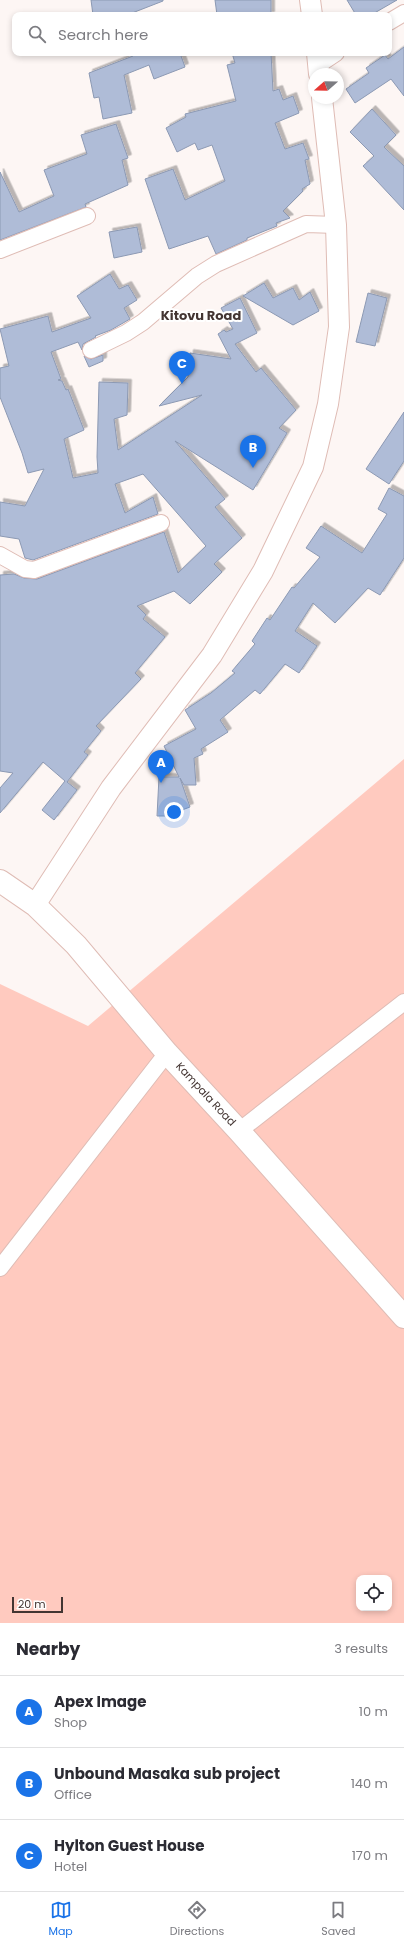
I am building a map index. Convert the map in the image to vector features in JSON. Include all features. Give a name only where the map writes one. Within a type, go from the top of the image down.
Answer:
[{"type":"main road","name":"Kampala Road","points":[[0,881],[35,905],[76,945],[167,1053],[240,1130],[404,1317]]},
{"type":"street","points":[[310,0],[312,12]]},
{"type":"street","points":[[392,20],[404,13]]},
{"type":"street","points":[[318,64],[331,56]]},
{"type":"street","points":[[35,905],[111,788],[212,655],[263,571],[313,466],[328,404],[339,327],[336,225],[323,104]]},
{"type":"street","points":[[0,250],[87,216]]},
{"type":"street","points":[[91,350],[126,333],[143,322],[197,276],[216,264],[306,224],[336,225]]},
{"type":"street","points":[[0,555],[25,569],[34,570],[161,523]]},
{"type":"street","points":[[240,1130],[404,1002]]},
{"type":"street","points":[[0,1268],[167,1053]]},
{"type":"shaded area","points":[[404,759],[404,1623],[0,1623],[0,984],[88,1026]]},
{"type":"building","points":[[91,0],[163,0],[135,12],[93,12]]},
{"type":"building","points":[[215,0],[271,0],[271,12],[217,12]]},
{"type":"building","points":[[347,0],[397,0],[376,12],[354,12]]},
{"type":"building","points":[[404,47],[404,96],[391,79],[355,103],[346,89],[369,73],[366,68],[384,56],[386,56],[388,59]]},
{"type":"building","points":[[133,56],[181,56],[185,67],[154,79],[149,65],[124,75],[132,113],[103,119],[99,97],[94,98],[89,73]]},
{"type":"building","points":[[233,56],[271,56],[273,91],[279,89],[283,100],[293,96],[299,113],[275,123],[285,149],[303,143],[309,159],[305,160],[310,184],[302,189],[303,191],[283,211],[290,218],[276,223],[277,226],[247,238],[247,240],[216,254],[208,236],[169,249],[145,179],[173,169],[185,200],[225,181],[212,145],[198,150],[195,143],[177,152],[166,128],[186,117],[185,114],[236,101],[227,65],[235,63]]},
{"type":"building","points":[[372,109],[396,135],[384,147],[404,166],[404,210],[363,166],[374,156],[350,132]]},
{"type":"building","points":[[116,124],[128,158],[122,160],[128,185],[85,204],[86,207],[0,240],[0,172],[19,212],[54,196],[44,170],[87,154],[81,135]]},
{"type":"building","points":[[137,227],[142,252],[114,258],[109,232]]},
{"type":"building","points":[[110,274],[119,289],[128,285],[137,300],[124,308],[130,319],[111,330],[95,336],[96,337],[83,344],[82,350],[78,342],[51,352],[61,379],[58,380],[62,381],[66,390],[68,389],[84,430],[64,439],[73,478],[98,473],[99,382],[128,383],[127,415],[114,419],[118,450],[202,395],[159,406],[188,377],[190,353],[231,359],[218,334],[224,330],[226,332],[233,329],[221,308],[240,298],[257,333],[235,344],[256,372],[261,368],[296,410],[279,428],[287,433],[253,490],[175,441],[225,499],[215,507],[242,538],[214,564],[222,572],[190,604],[174,591],[137,606],[146,615],[143,619],[165,637],[135,673],[141,679],[96,726],[101,731],[84,752],[88,755],[67,782],[77,790],[54,820],[42,810],[65,781],[43,762],[0,813],[0,788],[13,773],[0,771],[0,575],[14,574],[24,578],[37,579],[164,532],[178,573],[206,546],[143,474],[115,484],[125,513],[153,497],[158,514],[33,560],[25,558],[19,539],[0,536],[0,502],[25,506],[44,469],[28,473],[22,453],[0,397],[0,368],[9,366],[0,329],[48,316],[52,332],[91,318],[77,296]]},
{"type":"building","points":[[264,283],[273,298],[293,288],[299,300],[310,292],[319,311],[293,325],[243,296]]},
{"type":"building","points":[[368,293],[387,298],[375,346],[356,342]]},
{"type":"building","points":[[103,355],[103,361],[89,367],[84,356],[91,359]]},
{"type":"building","points":[[404,412],[404,461],[389,484],[366,469]]},
{"type":"building","points":[[389,488],[404,496],[404,558],[380,595],[368,588],[335,623],[313,603],[295,631],[317,646],[299,673],[285,664],[260,694],[255,690],[220,720],[228,732],[201,749],[203,754],[194,758],[196,785],[184,785],[180,778],[190,807],[174,813],[174,816],[157,816],[159,777],[179,777],[164,746],[196,729],[185,710],[211,693],[235,673],[232,671],[255,644],[252,641],[267,618],[270,620],[292,587],[294,588],[320,557],[306,548],[321,526],[362,553],[387,514],[378,509]]},
{"type":"place","name":"Hylton Guest House","points":[[182,384]]},
{"type":"place","name":"Unbound Masaka sub project","points":[[253,468]]},
{"type":"place","name":"Apex Image","points":[[161,783]]},
{"type":"district","name":"Kitovu Road","points":[[201,315]]}]
